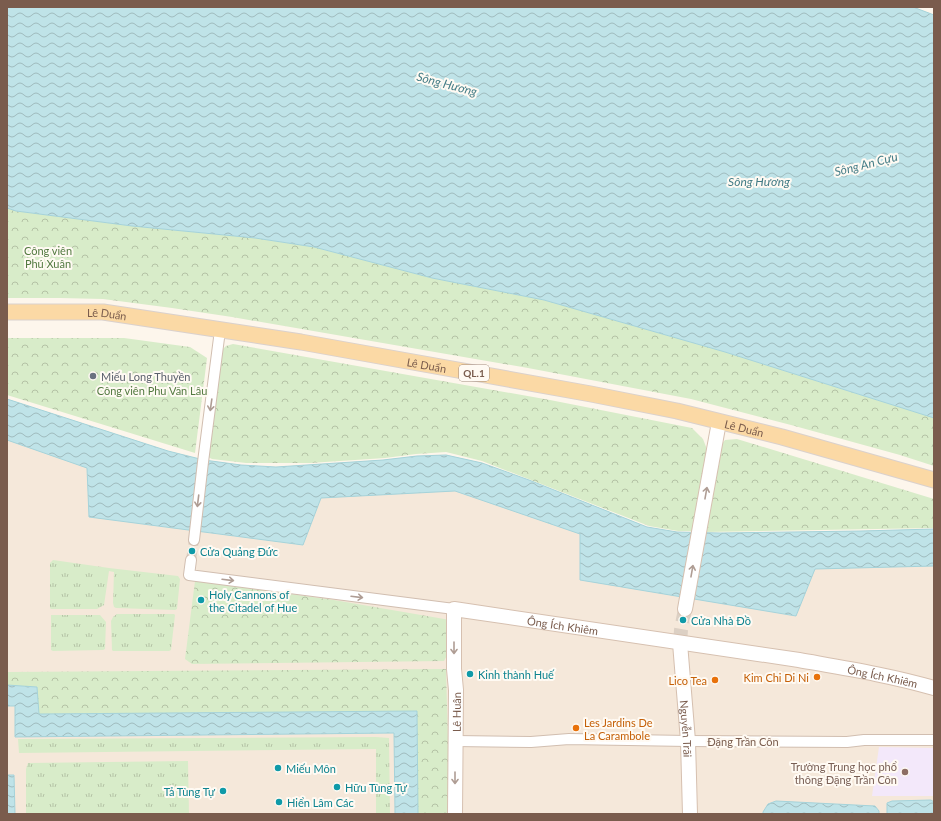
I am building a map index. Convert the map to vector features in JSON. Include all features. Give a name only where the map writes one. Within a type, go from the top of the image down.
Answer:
[{"type":"main road","name":"Lê Duẩn","points":[[7,312],[103,312],[220,334]]},
{"type":"main road","name":"Lê Duẩn","points":[[7,322],[117,323],[301,342],[590,394],[677,411],[752,438],[934,489]]},
{"type":"main road","name":"Lê Duẩn","points":[[718,426],[782,437],[934,480]]},
{"type":"street","points":[[194,540],[220,334]]},
{"type":"street","points":[[685,609],[718,426]]},
{"type":"street","name":"Ông Ích Khiêm","points":[[191,560],[189,575],[454,609],[799,660],[906,680],[934,688]]},
{"type":"street","name":"Lê Huân","points":[[454,609],[454,669],[456,690],[455,814]]},
{"type":"street","name":"Nguyễn Trãi","points":[[680,643],[688,741],[690,814]]},
{"type":"street","name":"Đặng Trần Côn","points":[[455,741],[531,742],[569,739],[847,742],[864,740],[934,740]]},
{"type":"shaded area","name":"Kinh thành Huế","points":[[7,399],[168,451],[204,460],[241,465],[276,467],[446,455],[482,463],[647,527],[677,532],[720,533],[934,529],[934,814],[7,814]]},
{"type":"shaded area","name":"Trường Trung học phổ thông Đặng Trần Côn","points":[[879,747],[934,748],[934,796],[872,796]]},
{"type":"green space","name":"Công viên Phú Xuân","points":[[7,208],[16,211],[132,226],[255,238],[314,247],[432,278],[544,300],[725,352],[934,418],[934,466],[900,455],[691,399],[528,368],[172,308],[103,299],[7,298]]},
{"type":"green space","name":"Công viên Phu Văn Lâu","points":[[7,338],[124,338],[190,347],[207,358],[195,453],[7,395]]},
{"type":"green space","points":[[233,344],[550,400],[692,428],[703,439],[708,452],[692,531],[678,531],[649,526],[482,461],[446,452],[310,463],[246,463],[212,459],[206,456],[222,350],[226,346]]},
{"type":"green space","points":[[737,439],[934,499],[934,528],[705,532],[718,449],[725,440]]},
{"type":"green space","points":[[53,560],[178,576],[180,579],[177,609],[114,607],[114,572],[109,571],[104,605],[97,609],[51,609],[50,563]]},
{"type":"green space","points":[[195,581],[334,600],[450,620],[450,650],[444,661],[192,664],[185,659]]},
{"type":"green space","points":[[117,614],[174,614],[171,650],[113,651],[111,621]]},
{"type":"green space","points":[[51,615],[100,615],[106,622],[105,649],[51,650]]},
{"type":"green space","points":[[446,669],[450,814],[418,814],[417,711],[38,714],[37,687],[7,685],[7,672]]},
{"type":"green space","points":[[389,738],[390,814],[376,814],[376,749],[19,753],[18,739]]},
{"type":"green space","points":[[188,761],[189,814],[26,814],[26,769],[28,763]]},
{"type":"water","name":"Sông Hương","points":[[7,7],[913,7],[934,15],[934,418],[725,352],[544,300],[432,278],[314,247],[255,238],[132,226],[16,211],[7,208]]},
{"type":"water","points":[[7,399],[168,451],[204,460],[241,465],[276,467],[446,455],[482,463],[647,527],[677,532],[720,533],[934,529],[934,566],[815,569],[796,616],[580,580],[580,534],[455,491],[321,498],[303,545],[89,517],[87,468],[7,440]]},
{"type":"water","points":[[7,685],[37,687],[39,714],[417,711],[418,814],[395,814],[394,733],[15,737],[15,706],[7,706]]},
{"type":"water","points":[[7,775],[14,775],[15,814],[7,814]]},
{"type":"water","points":[[931,800],[934,802],[934,814],[887,814],[887,803],[892,801]]},
{"type":"water","points":[[776,801],[875,806],[879,811],[879,814],[763,814],[768,804]]},
{"type":"tunnel","points":[[191,560],[194,540]]},
{"type":"tunnel","points":[[680,643],[685,609]]},
{"type":"place","name":"Miếu Long Thuyền","points":[[93,376]]},
{"type":"place","name":"Cửa Quảng Đức","points":[[192,551]]},
{"type":"place","name":"Holy Cannons of the Citadel of Hue","points":[[201,600]]},
{"type":"place","name":"Cửa Nhà Đồ","points":[[683,620]]},
{"type":"place","name":"Kinh thành Huế","points":[[470,674]]},
{"type":"place","name":"Kim Chi Di Ni","points":[[817,677]]},
{"type":"place","name":"Lico Tea","points":[[715,680]]},
{"type":"place","name":"Les Jardins De La Carambole","points":[[576,728]]},
{"type":"place","name":"Miếu Môn","points":[[278,768]]},
{"type":"place","name":"Trường Trung học phổ thông Đặng Trần Côn","points":[[905,772]]},
{"type":"place","name":"Hữu Tùng Tự","points":[[337,787]]},
{"type":"place","name":"Tả Tùng Tự","points":[[223,791]]},
{"type":"place","name":"Hiển Lâm Các","points":[[279,802]]},
{"type":"water label","name":"Sông An Cựu","points":[[866,164]]}]
